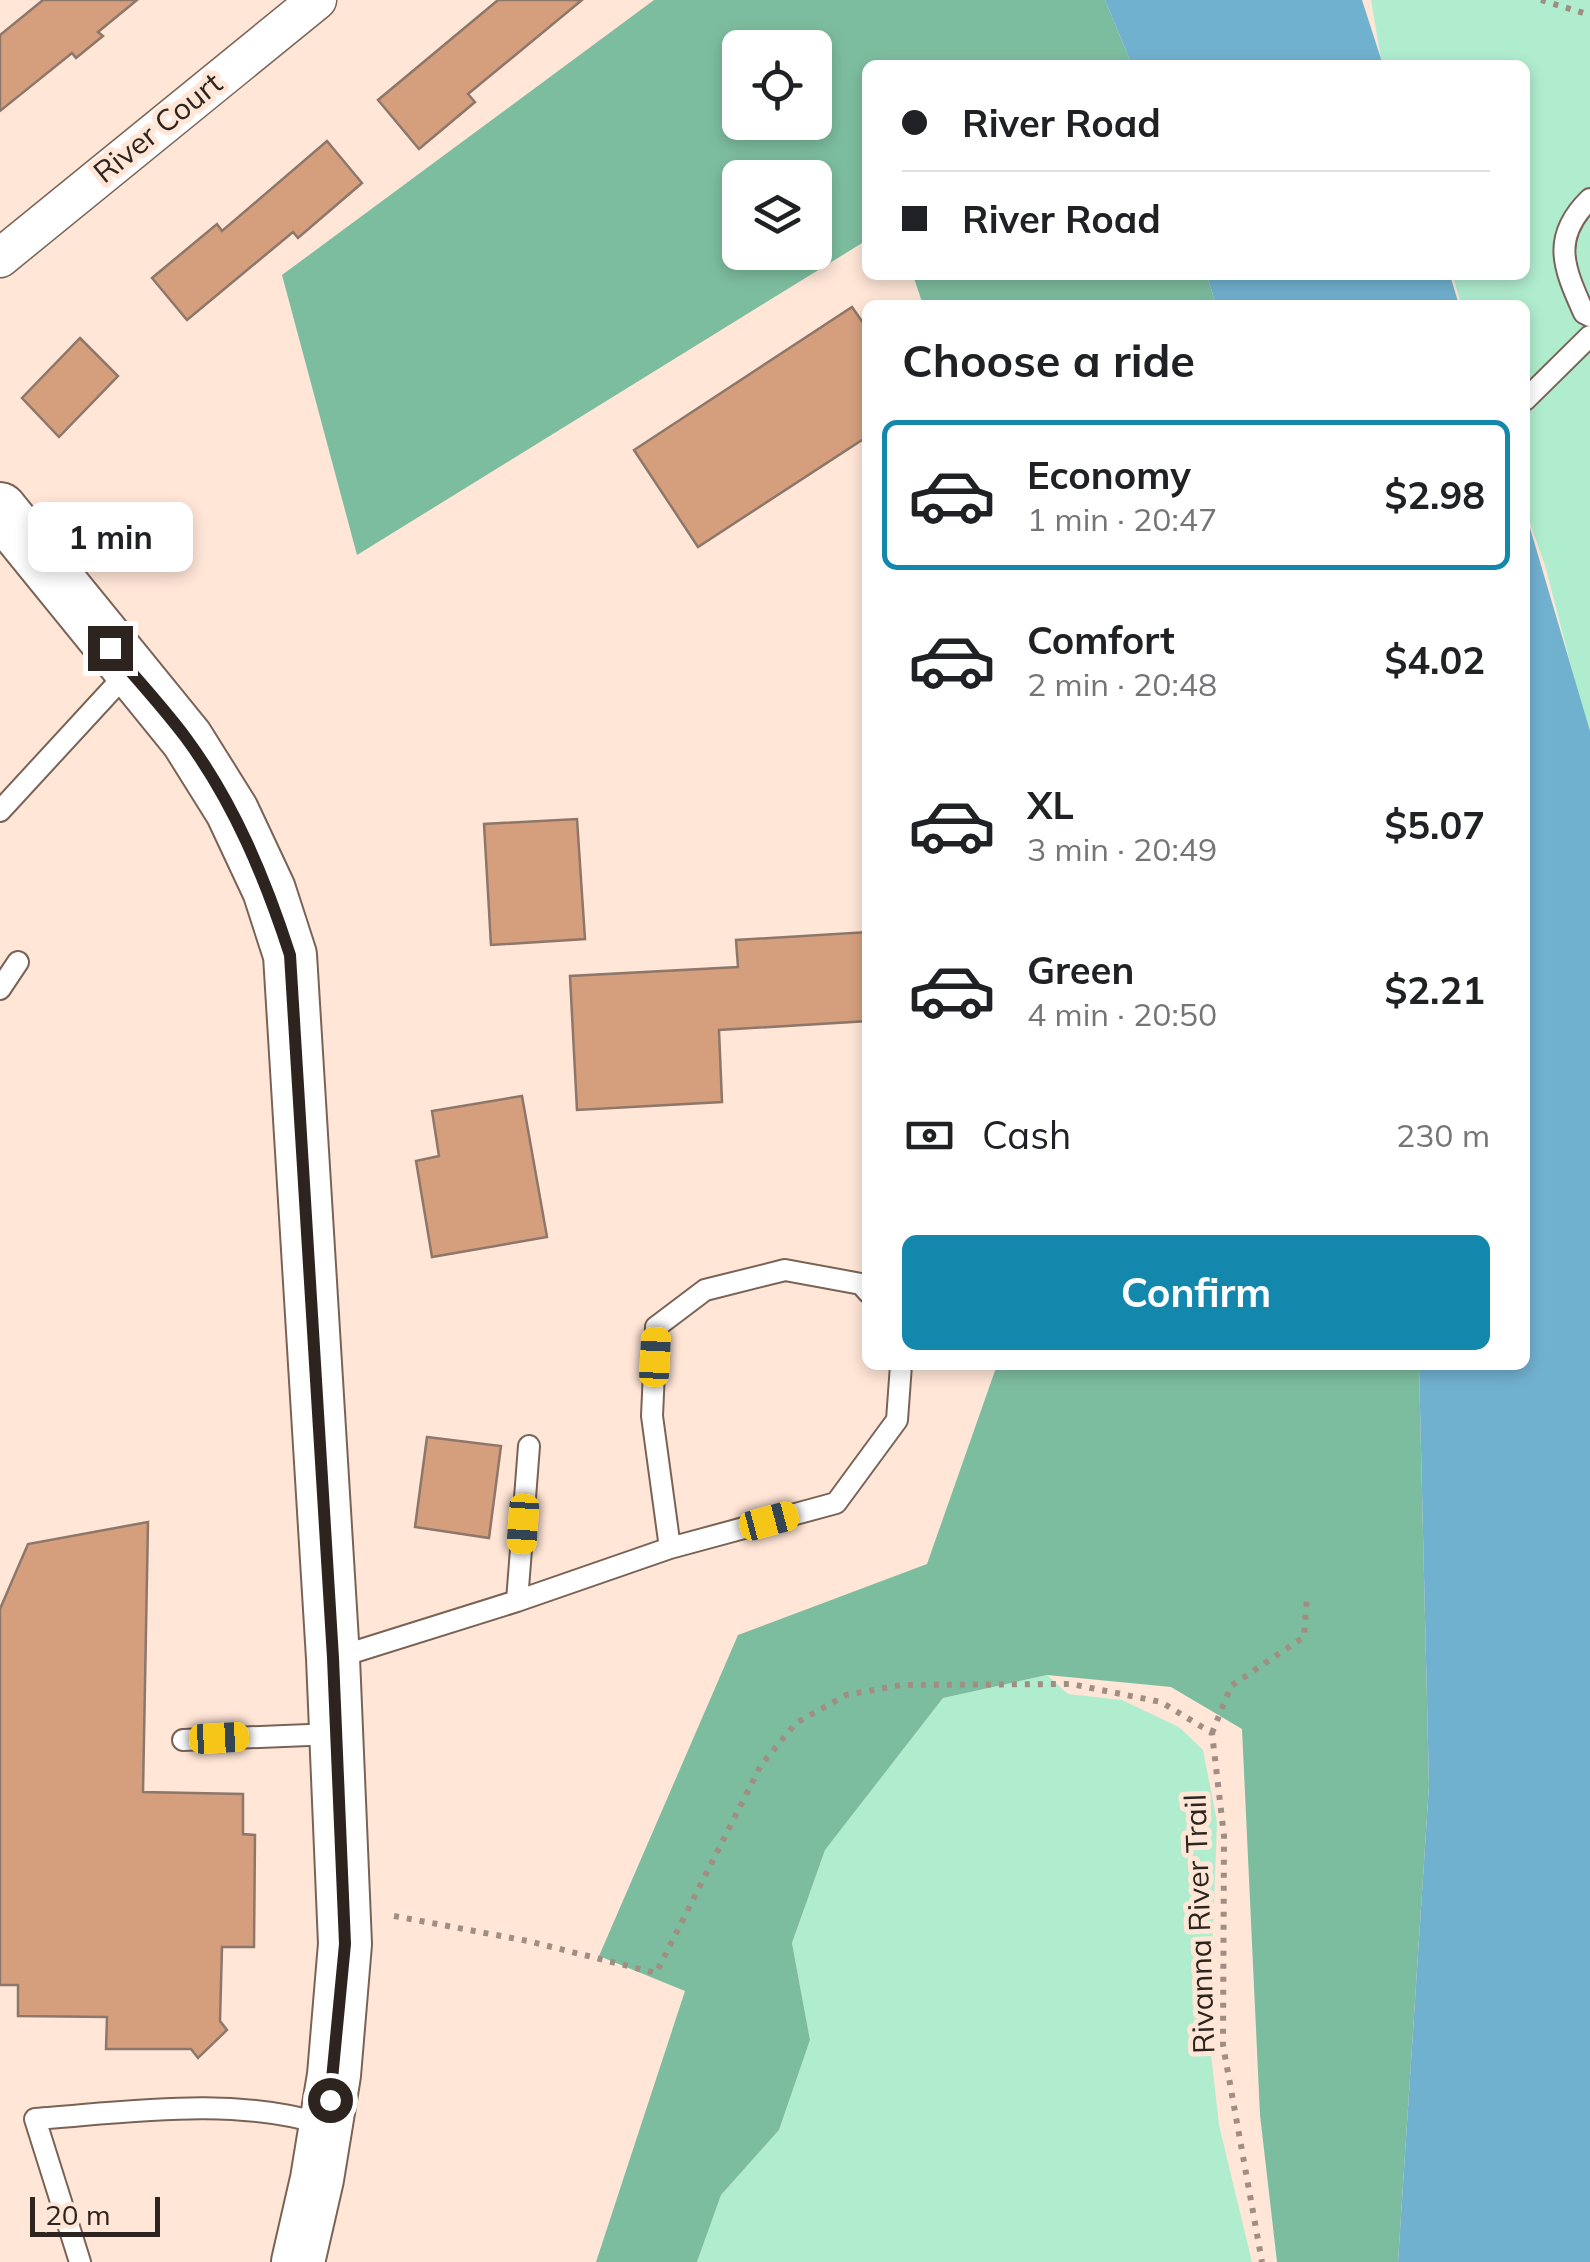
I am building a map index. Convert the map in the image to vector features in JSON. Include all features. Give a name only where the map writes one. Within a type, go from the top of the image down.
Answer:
[{"type":"street","name":"River Court","points":[[0,258],[316,0]]},
{"type":"street","points":[[0,509],[187,739],[232,811],[268,890],[290,955],[333,1658],[345,1944],[326,2124],[298,2262]]},
{"type":"lane","points":[[1590,199],[1572,217],[1562,264],[1584,313],[1590,316]]},
{"type":"lane","points":[[1530,395],[1590,336]]},
{"type":"lane","points":[[0,811],[130,670]]},
{"type":"lane","points":[[0,989],[18,962]]},
{"type":"lane","points":[[670,1548],[652,1416],[656,1327],[705,1290],[785,1270],[862,1284]]},
{"type":"lane","points":[[333,1658],[517,1602],[670,1548],[836,1503],[896,1420],[901,1370]]},
{"type":"lane","points":[[517,1602],[529,1446]]},
{"type":"lane","points":[[183,1740],[334,1734]]},
{"type":"lane","points":[[80,2262],[35,2119],[163,2110],[284,2112],[326,2124]]},
{"type":"path","points":[[1541,0],[1590,16]]},
{"type":"path","points":[[394,1916],[528,1941],[656,1974],[761,1765],[796,1723],[846,1695],[900,1685],[1071,1684],[1162,1702],[1212,1733],[1231,1686],[1304,1637],[1307,1595]]},
{"type":"path","name":"Rivanna River Trail","points":[[1212,1733],[1224,1836],[1224,2046],[1262,2262]]},
{"type":"green space","points":[[654,0],[1105,0],[1130,60],[862,60],[862,243],[832,262],[832,160],[722,160],[722,270],[818,270],[357,555],[282,275]]},
{"type":"green space","points":[[1371,0],[1590,0],[1590,740],[1545,565],[1530,523],[1530,300],[1460,300],[1454,280],[1530,280],[1530,60],[1381,60]]},
{"type":"green space","points":[[915,280],[1208,280],[1214,300],[921,300]]},
{"type":"green space","points":[[995,1370],[1419,1370],[1429,1785],[1398,2262],[1277,2262],[1260,2115],[1242,1729],[1171,1687],[1047,1675],[943,1698],[825,1850],[792,1943],[810,2040],[779,2130],[721,2195],[697,2262],[596,2262],[685,1991],[599,1956],[738,1635],[927,1564]]},
{"type":"green space","points":[[1047,1675],[1068,1694],[1122,1700],[1179,1727],[1203,1750],[1217,1822],[1209,2036],[1219,2125],[1252,2262],[697,2262],[721,2195],[779,2130],[810,2040],[792,1943],[825,1850],[943,1698]]},
{"type":"water","points":[[1105,0],[1362,0],[1381,60],[1130,60]]},
{"type":"water","points":[[1208,280],[1452,280],[1458,300],[1214,300]]},
{"type":"water","points":[[1530,528],[1590,731],[1590,2262],[1398,2262],[1429,1785],[1419,1370],[1530,1370]]},
{"type":"building","points":[[43,0],[137,0],[98,32],[103,36],[76,58],[72,53],[0,111],[0,35]]},
{"type":"building","points":[[498,0],[582,0],[468,94],[475,102],[419,149],[378,100]]},
{"type":"building","points":[[327,141],[362,183],[298,238],[293,232],[187,320],[152,278],[217,224],[222,231]]},
{"type":"building","points":[[852,307],[862,321],[862,440],[698,547],[634,450]]},
{"type":"building","points":[[80,338],[118,376],[59,437],[22,398]]},
{"type":"building","points":[[577,819],[585,939],[491,945],[484,824]]},
{"type":"building","points":[[862,932],[862,1021],[719,1030],[722,1102],[577,1110],[570,976],[738,967],[736,940]]},
{"type":"building","points":[[522,1096],[547,1237],[432,1257],[416,1161],[439,1156],[432,1111]]},
{"type":"building","points":[[427,1437],[501,1446],[489,1538],[415,1527]]},
{"type":"building","points":[[148,1522],[143,1792],[243,1794],[243,1834],[255,1835],[254,1947],[222,1947],[220,2021],[227,2030],[198,2058],[191,2049],[106,2049],[107,2017],[18,2016],[18,1985],[0,1985],[0,1609],[28,1544]]},
{"type":"route","points":[[110,648],[187,739],[232,811],[268,890],[290,955],[333,1658],[345,1944],[330,2100]]}]
